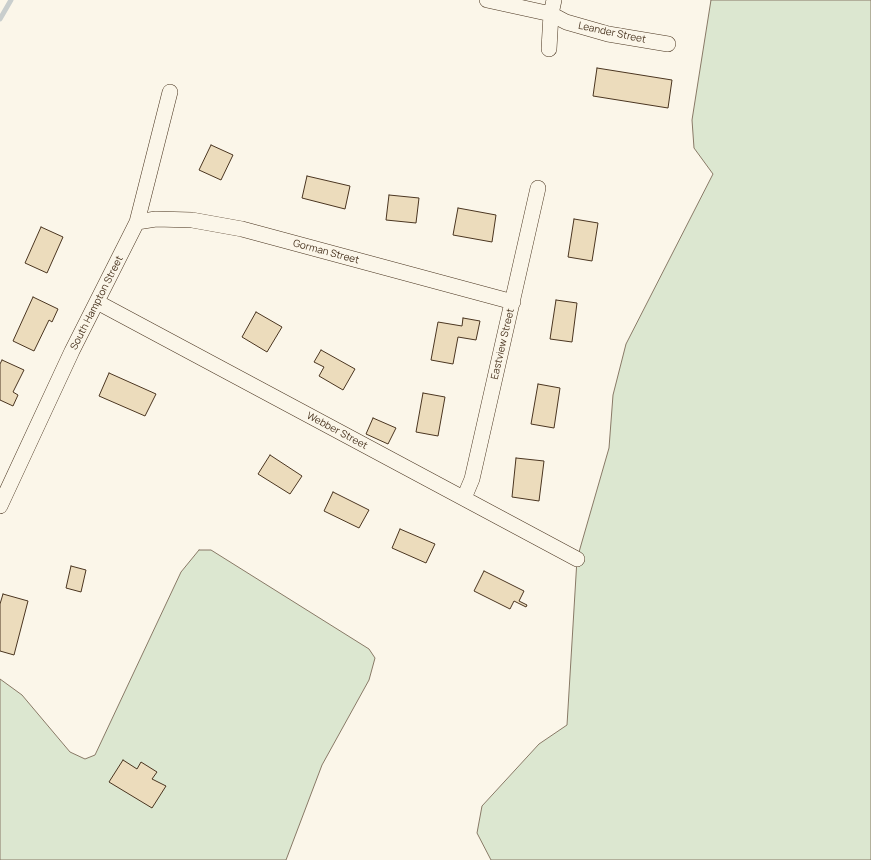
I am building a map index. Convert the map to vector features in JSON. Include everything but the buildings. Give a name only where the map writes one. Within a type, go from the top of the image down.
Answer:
[{"type":"street","name":"Leander Street","points":[[487,0],[553,7],[566,22],[608,34],[668,44]]},
{"type":"street","points":[[549,49],[553,7]]},
{"type":"street","name":"South Hampton Street","points":[[0,506],[72,351],[138,222],[170,92]]},
{"type":"street","name":"Eastview Street","points":[[464,498],[472,480],[538,188]]},
{"type":"street","name":"Gorman Street","points":[[138,222],[156,219],[192,220],[242,229],[513,302]]},
{"type":"street","name":"Webber Street","points":[[97,302],[577,559]]},
{"type":"green space","points":[[711,0],[871,0],[871,860],[491,860],[477,833],[482,806],[539,744],[567,725],[577,559],[609,448],[613,395],[626,344],[713,174],[694,148],[692,120]]},
{"type":"green space","points":[[199,550],[211,550],[369,649],[375,658],[369,680],[322,765],[286,860],[0,860],[0,679],[22,695],[70,752],[85,759],[95,755],[181,572]]},
{"type":"waterway","points":[[0,19],[11,0]]}]
